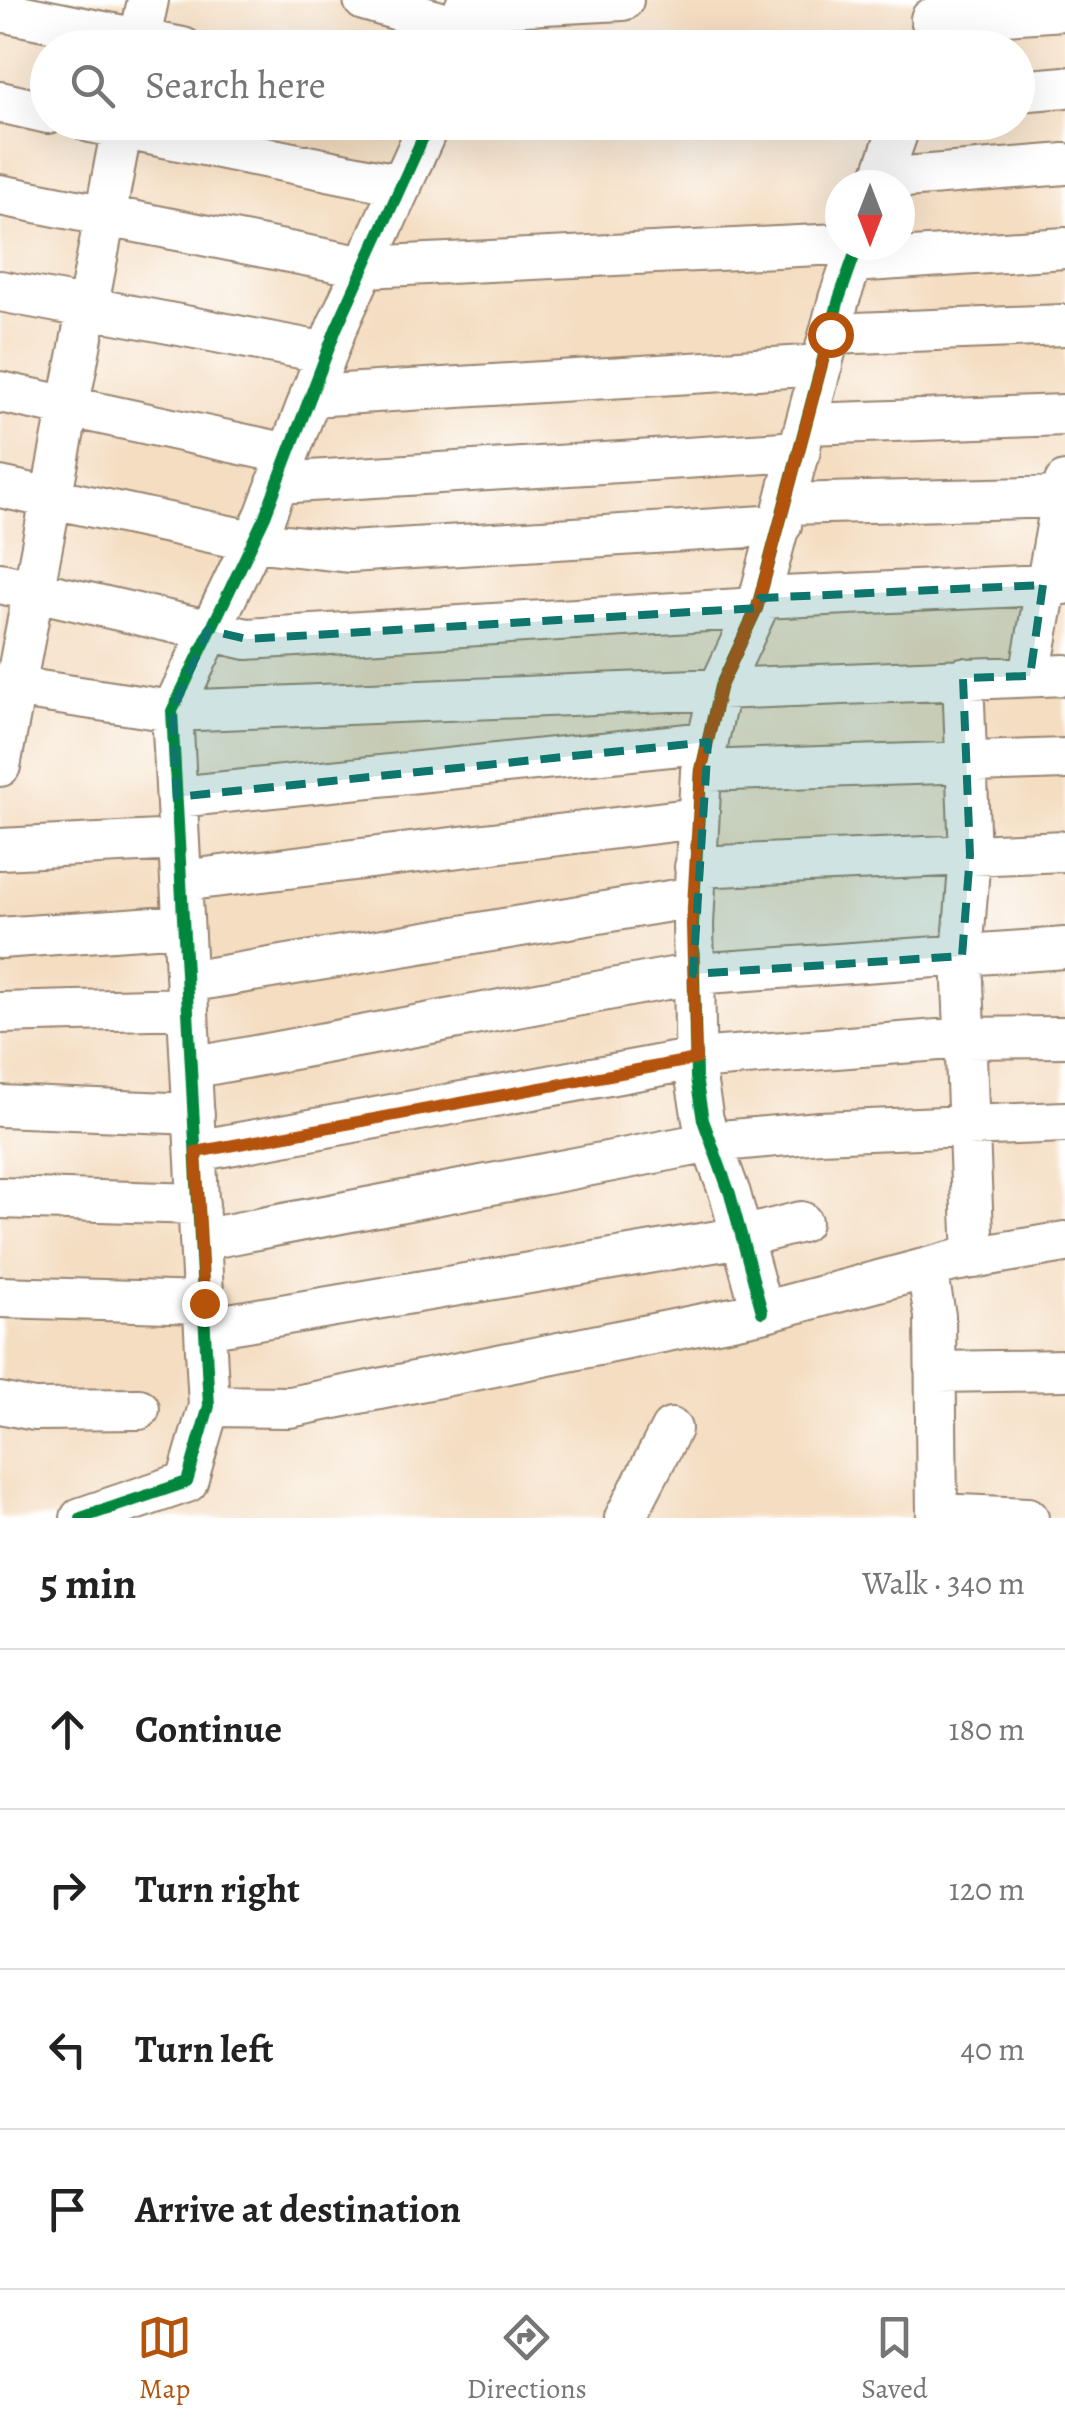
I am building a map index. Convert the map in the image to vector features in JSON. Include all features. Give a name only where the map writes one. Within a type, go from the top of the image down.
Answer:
[{"type":"street","points":[[364,0],[463,21],[623,0]]},
{"type":"street","points":[[931,22],[1065,10]]},
{"type":"street","points":[[0,11],[142,29]]},
{"type":"street","points":[[1035,89],[1065,86]]},
{"type":"street","points":[[0,102],[30,109]]},
{"type":"street","points":[[0,766],[16,586],[50,498],[105,217],[111,140]]},
{"type":"street","points":[[184,140],[402,185]]},
{"type":"street","points":[[81,1518],[187,1482],[210,1406],[172,711],[252,541],[327,353],[422,140]]},
{"type":"street","points":[[884,170],[895,140]]},
{"type":"street","points":[[915,179],[1065,164]]},
{"type":"street","points":[[0,195],[364,267],[825,251]]},
{"type":"street","points":[[915,249],[1065,248]]},
{"type":"street","points":[[762,1312],[742,1236],[702,1120],[693,974],[698,818],[705,756],[720,688],[758,603],[848,260]]},
{"type":"street","points":[[0,291],[327,353]]},
{"type":"street","points":[[310,396],[1065,325]]},
{"type":"street","points":[[0,392],[68,406],[283,468],[803,438],[1065,415]]},
{"type":"street","points":[[0,487],[252,541],[349,552],[1064,492],[1047,675],[172,711],[6,686]]},
{"type":"street","points":[[16,586],[248,639],[1054,584]]},
{"type":"street","points":[[963,678],[970,855],[962,956],[974,1258]]},
{"type":"street","points":[[176,798],[705,756],[966,763],[1065,759]]},
{"type":"street","points":[[181,881],[698,818]]},
{"type":"street","points":[[0,848],[179,840]]},
{"type":"street","points":[[0,1013],[187,995],[695,882],[970,855],[1065,850]]},
{"type":"street","points":[[0,938],[183,926]]},
{"type":"street","points":[[191,1068],[693,974],[1065,948]]},
{"type":"street","points":[[0,1106],[195,1133],[696,1059],[964,1038],[1065,1037]]},
{"type":"street","points":[[0,1198],[200,1222],[711,1142],[819,1132],[1065,1122]]},
{"type":"street","points":[[0,1297],[204,1316],[742,1236],[801,1222]]},
{"type":"street","points":[[210,1406],[290,1407],[762,1312],[974,1258],[1065,1242]]},
{"type":"street","points":[[927,1270],[935,1316],[937,1516],[1028,1518]]},
{"type":"street","points":[[936,1372],[1065,1370]]},
{"type":"street","points":[[0,1404],[34,1410],[139,1409]]},
{"type":"street","points":[[625,1518],[671,1429]]},
{"type":"highlighted area","points":[[1043,585],[1030,676],[963,678],[970,855],[962,956],[693,974],[708,742],[177,797],[172,711],[208,630],[247,639],[757,608],[760,598]]},
{"type":"cycle path","points":[[81,1518],[187,1482],[209,1406],[172,711],[265,516],[336,329],[422,140]]},
{"type":"cycle path","points":[[762,1312],[730,1194],[703,1120],[696,1078],[693,924],[701,771],[720,687],[757,608],[853,260]]},
{"type":"route","points":[[204,1303],[196,1152],[696,1059],[692,924],[701,771],[720,688],[757,608],[830,334]]}]
